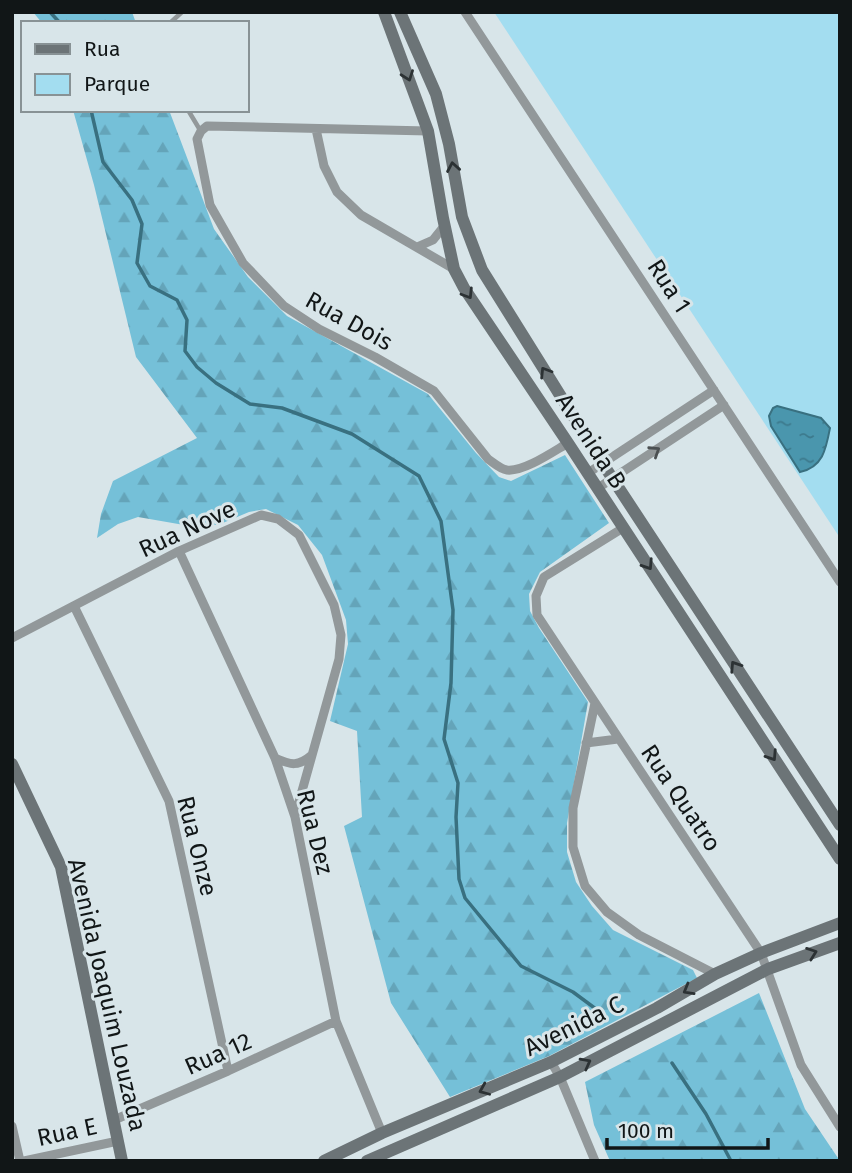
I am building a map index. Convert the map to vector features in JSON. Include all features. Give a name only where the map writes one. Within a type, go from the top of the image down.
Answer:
[{"type":"street","name":"Avenida B","points":[[384,12],[428,131],[454,269],[464,288],[840,859]]},
{"type":"street","name":"Avenida B","points":[[400,12],[436,94],[449,144],[462,217],[482,270],[603,464],[840,825]]},
{"type":"street","name":"Rua 1","points":[[465,12],[840,582]]},
{"type":"street","points":[[201,131],[207,126],[428,131]]},
{"type":"street","points":[[316,129],[324,166],[337,192],[361,215],[454,269]]},
{"type":"street","name":"Rua Dois","points":[[201,131],[197,139],[210,205],[243,263],[284,306],[319,329],[434,391],[488,459],[497,466],[508,470],[522,468],[568,443]]},
{"type":"street","points":[[417,247],[433,240],[445,225]]},
{"type":"street","points":[[588,473],[714,390]]},
{"type":"street","points":[[598,488],[724,405]]},
{"type":"street","name":"Rua Nove","points":[[12,638],[179,551],[261,515],[278,519],[299,535],[334,605],[341,635],[339,659],[295,817]]},
{"type":"street","name":"Rua Quatro","points":[[623,527],[544,577],[536,596],[537,615],[761,953],[801,1065],[836,1112],[840,1127]]},
{"type":"street","name":"Rua Dez","points":[[179,551],[275,758],[295,817],[337,1021],[382,1133]]},
{"type":"street","name":"Rua Onze","points":[[74,606],[169,802],[229,1070]]},
{"type":"street","points":[[595,703],[573,808],[573,847],[585,886],[607,912],[639,935],[715,974]]},
{"type":"street","points":[[586,743],[618,739]]},
{"type":"street","points":[[275,758],[295,765],[304,762],[313,754]]},
{"type":"street","name":"Avenida Joaquim Louzada","points":[[12,764],[61,867],[122,1161]]},
{"type":"street","name":"Avenida C","points":[[324,1161],[382,1133],[551,1062],[657,1008],[715,974],[840,923]]},
{"type":"street","name":"Avenida C","points":[[367,1161],[560,1077],[768,969],[840,943]]},
{"type":"street","name":"Rua 12","points":[[114,1120],[337,1021]]},
{"type":"street","points":[[551,1062],[560,1077],[595,1161]]},
{"type":"street","points":[[12,1126],[22,1161]]},
{"type":"street","name":"Rua E","points":[[22,1161],[118,1142]]},
{"type":"lane","points":[[189,112],[201,131]]},
{"type":"green space","points":[[33,12],[132,12],[135,21],[40,21]]},
{"type":"green space","points":[[494,12],[840,12],[840,538]]},
{"type":"green space","points":[[74,112],[170,112],[214,229],[248,277],[287,316],[428,394],[499,477],[511,481],[565,455],[609,523],[540,572],[529,594],[530,611],[539,628],[588,702],[567,823],[567,852],[576,882],[613,930],[693,970],[697,978],[549,1056],[450,1097],[391,1003],[344,826],[362,817],[357,731],[330,721],[348,644],[346,620],[322,555],[298,525],[266,509],[249,512],[218,525],[184,525],[138,517],[118,524],[97,538],[101,514],[113,481],[197,438],[136,357]]},
{"type":"green space","points":[[759,993],[805,1109],[840,1161],[610,1161],[594,1125],[585,1082]]},
{"type":"water","points":[[777,406],[821,418],[830,428],[822,456],[808,470],[800,472],[771,426],[769,416]]},
{"type":"waterway","points":[[50,12],[58,21]]},
{"type":"waterway","points":[[91,112],[103,162],[132,200],[142,224],[137,263],[150,286],[177,300],[187,320],[185,351],[197,367],[216,383],[250,404],[282,408],[352,434],[419,476],[441,521],[453,610],[451,683],[444,739],[458,783],[456,817],[459,879],[465,898],[521,966],[573,992],[600,1012]]},
{"type":"waterway","points":[[672,1063],[706,1114],[731,1161]]}]
